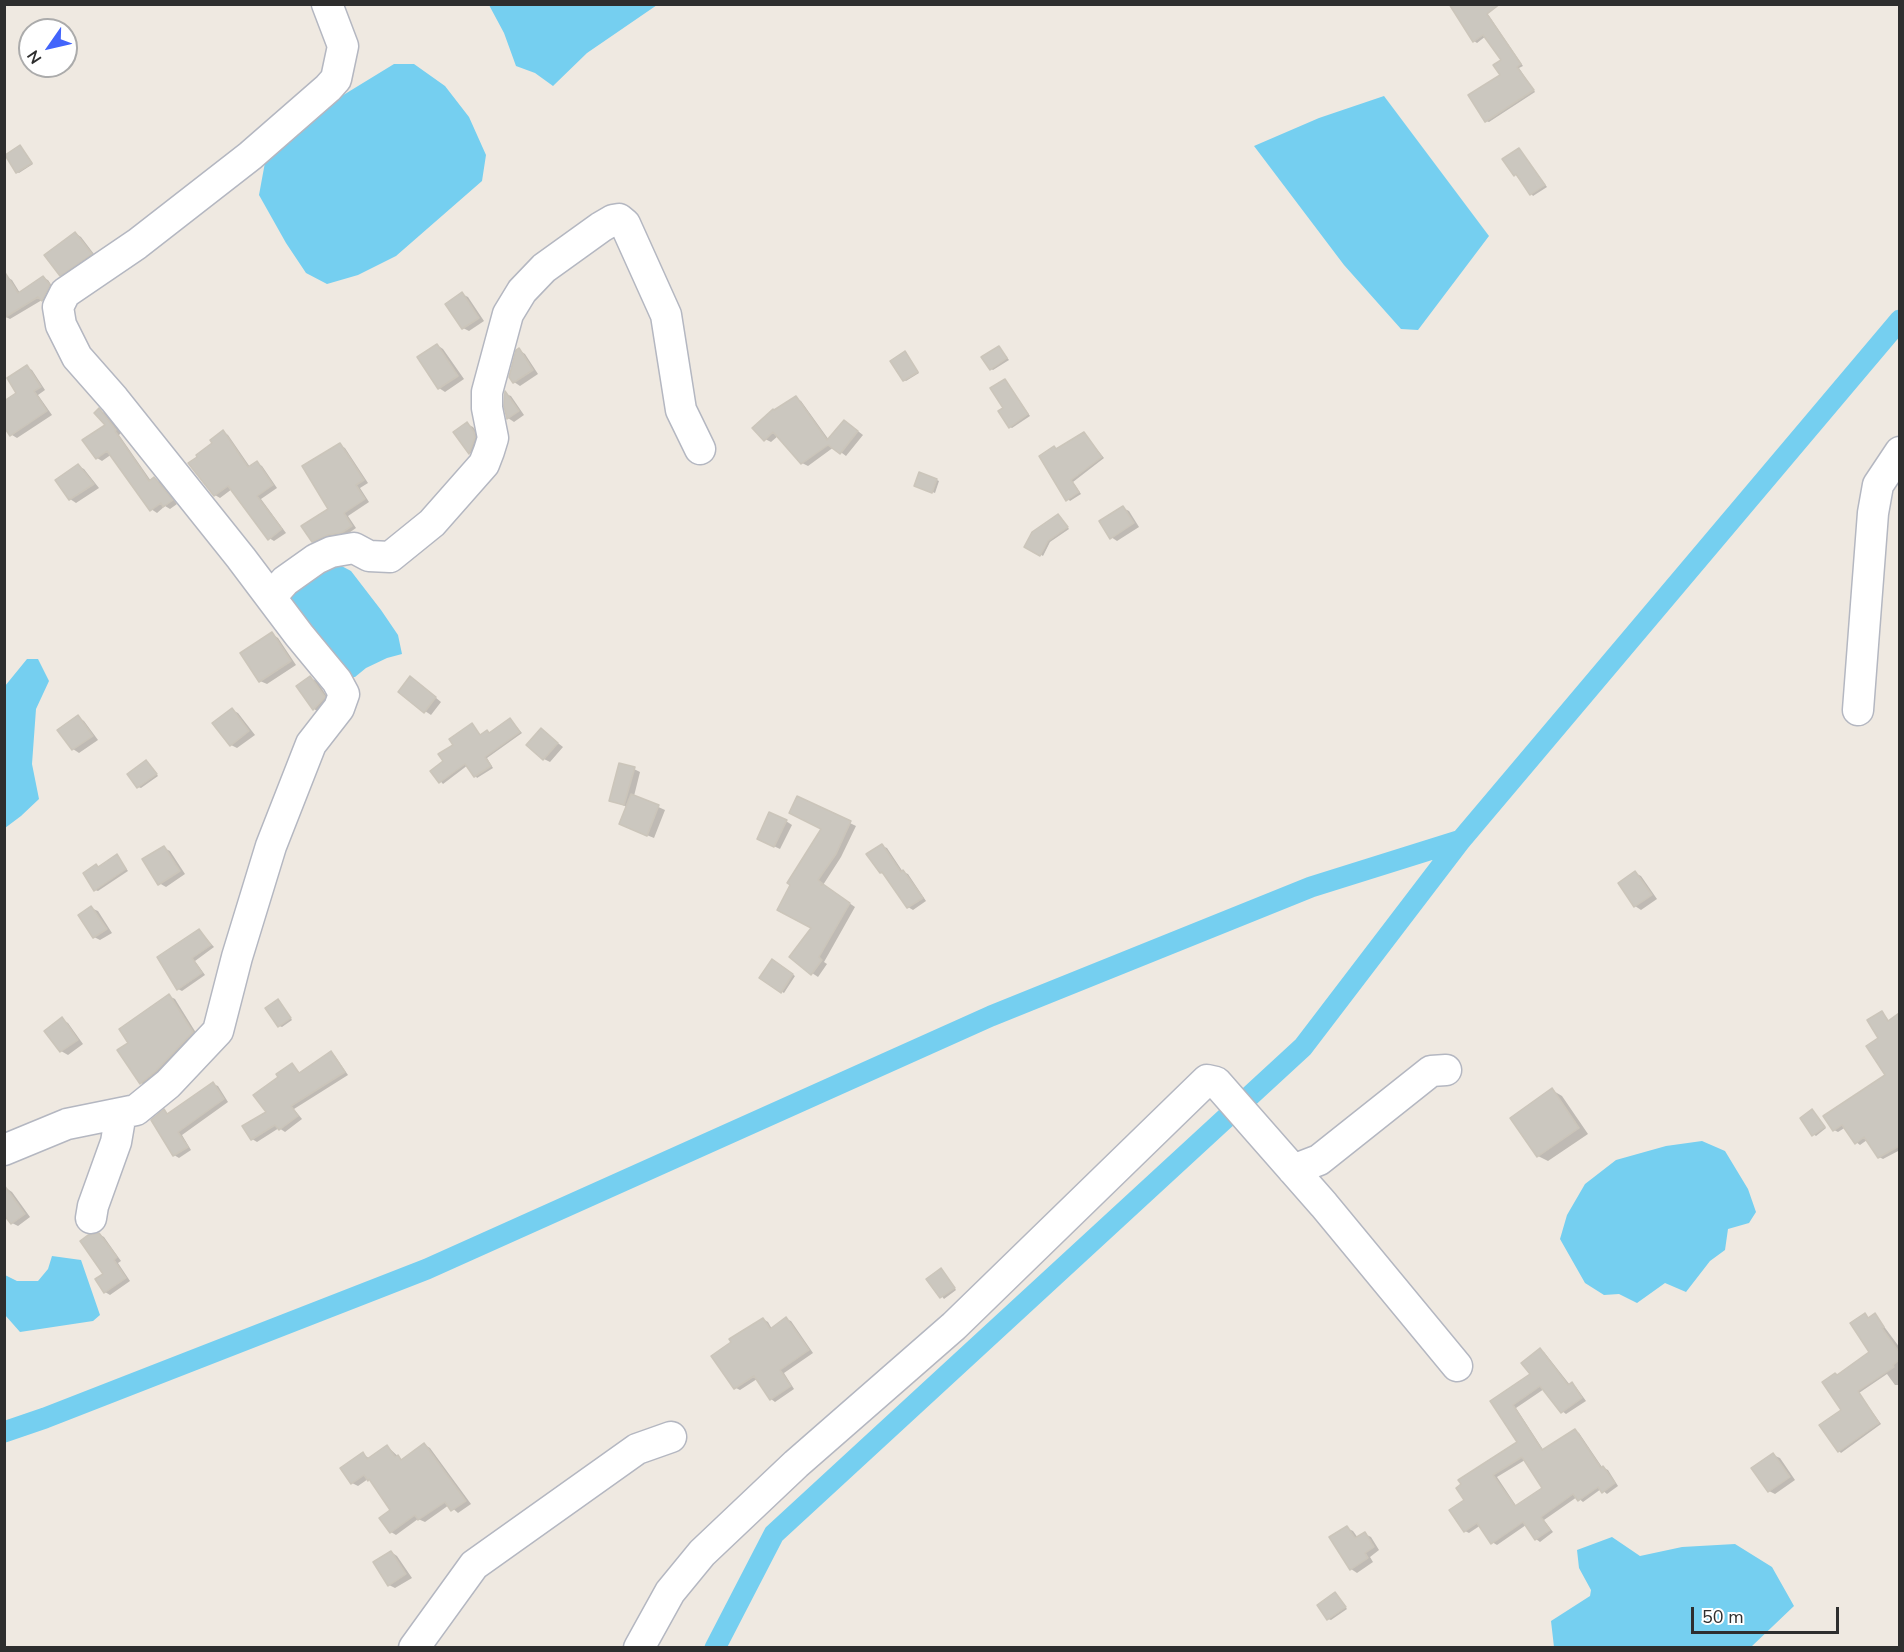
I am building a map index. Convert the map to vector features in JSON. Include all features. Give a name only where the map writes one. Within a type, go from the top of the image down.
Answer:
[{"type":"street","points":[[4,1150],[67,1124],[136,1110],[168,1084],[218,1031],[237,957],[271,846],[311,744],[339,708],[344,694],[337,681],[271,597],[114,399],[77,357],[61,325],[58,307],[65,293],[137,244],[250,156],[336,79],[343,46],[327,4]]},
{"type":"street","points":[[271,597],[285,581],[316,559],[331,552],[354,548],[369,556],[390,557],[432,523],[484,464],[489,452],[493,438],[487,408],[487,392],[508,314],[522,291],[544,268],[601,226],[613,220],[619,219],[625,224],[666,315],[681,410],[700,449]]},
{"type":"street","points":[[1858,710],[1873,513],[1878,485],[1899,452]]},
{"type":"street","points":[[1293,1170],[1319,1160],[1431,1071],[1446,1070]]},
{"type":"street","points":[[639,1647],[670,1592],[702,1553],[796,1464],[954,1326],[1207,1080],[1216,1082],[1293,1170],[1456,1366]]},
{"type":"street","points":[[91,1218],[93,1206],[116,1142],[121,1113]]},
{"type":"street","points":[[414,1647],[474,1566],[637,1449],[671,1437]]},
{"type":"water","points":[[489,5],[657,5],[587,53],[553,86],[535,73],[516,66],[504,33]]},
{"type":"water","points":[[394,64],[414,64],[445,86],[469,117],[486,155],[482,181],[396,256],[358,275],[327,284],[306,273],[259,195],[266,157],[327,105]]},
{"type":"water","points":[[1384,96],[1489,236],[1418,330],[1401,329],[1344,265],[1254,146],[1319,118]]},
{"type":"water","points":[[334,562],[351,571],[381,610],[398,635],[402,654],[366,668],[355,677],[346,677],[287,603],[294,586]]},
{"type":"water","points":[[27,659],[38,659],[49,681],[36,709],[32,764],[39,799],[5,828],[5,686]]},
{"type":"water","points":[[1702,1141],[1725,1151],[1748,1189],[1756,1212],[1749,1223],[1728,1229],[1725,1250],[1710,1261],[1686,1292],[1665,1283],[1637,1303],[1619,1294],[1604,1295],[1585,1283],[1560,1239],[1567,1215],[1585,1184],[1616,1160],[1666,1146]]},
{"type":"water","points":[[52,1256],[81,1260],[100,1315],[93,1321],[20,1332],[5,1315],[5,1275],[17,1281],[38,1281],[48,1269]]},
{"type":"water","points":[[1612,1537],[1640,1556],[1682,1547],[1735,1544],[1772,1567],[1794,1606],[1751,1647],[1554,1647],[1551,1621],[1590,1596],[1591,1590],[1579,1568],[1577,1550]]},
{"type":"building","points":[[1449,4],[1500,4],[1487,14],[1521,64],[1517,67],[1534,90],[1485,122],[1468,95],[1500,75],[1493,65],[1501,60],[1483,35],[1473,42]]},
{"type":"building","points":[[20,145],[32,163],[16,173],[5,155]]},
{"type":"building","points":[[1519,148],[1545,185],[1530,195],[1516,174],[1514,176],[1502,159]]},
{"type":"building","points":[[75,232],[92,254],[60,276],[44,255]]},
{"type":"building","points":[[4,271],[18,293],[43,276],[50,285],[42,301],[38,297],[4,318]]},
{"type":"building","points":[[462,292],[479,318],[462,329],[445,304]]},
{"type":"building","points":[[437,344],[458,376],[438,389],[417,357]]},
{"type":"building","points":[[999,346],[1007,358],[990,370],[981,357]]},
{"type":"building","points":[[519,348],[533,370],[513,383],[509,377],[516,350]]},
{"type":"building","points":[[905,351],[918,372],[903,381],[890,361]]},
{"type":"building","points":[[27,365],[41,387],[34,391],[47,411],[10,436],[4,427],[4,401],[16,393],[7,378]]},
{"type":"building","points":[[1005,379],[1028,414],[1009,428],[998,411],[1003,408],[990,388]]},
{"type":"building","points":[[505,391],[519,411],[507,419],[504,406]]},
{"type":"building","points":[[796,396],[827,440],[844,420],[858,431],[840,454],[828,445],[801,464],[773,432],[764,441],[752,428],[773,409]]},
{"type":"building","points":[[99,408],[149,481],[154,477],[173,500],[163,507],[161,503],[150,511],[107,451],[96,459],[82,440],[105,425],[94,413]]},
{"type":"building","points":[[467,422],[475,437],[469,454],[453,432]]},
{"type":"building","points":[[223,430],[248,467],[257,461],[273,485],[257,496],[282,529],[268,540],[228,486],[214,496],[188,463],[212,443],[210,440]]},
{"type":"building","points":[[1084,432],[1102,457],[1071,480],[1079,492],[1066,501],[1039,456],[1054,446],[1056,449]]},
{"type":"building","points":[[340,443],[364,480],[356,485],[365,499],[344,513],[352,526],[341,533],[328,535],[312,542],[301,526],[328,509],[302,466]]},
{"type":"building","points":[[78,464],[94,484],[69,500],[55,480]]},
{"type":"building","points":[[919,472],[937,479],[932,493],[914,486]]},
{"type":"building","points":[[1123,506],[1134,523],[1110,539],[1099,521]]},
{"type":"building","points":[[1058,514],[1068,527],[1048,541],[1040,556],[1024,547],[1032,532]]},
{"type":"building","points":[[272,632],[291,661],[259,682],[240,653]]},
{"type":"building","points":[[310,676],[325,697],[313,710],[296,686]]},
{"type":"building","points":[[410,676],[436,697],[424,713],[398,692]]},
{"type":"building","points":[[232,708],[249,731],[230,746],[212,723]]},
{"type":"building","points":[[78,715],[93,736],[72,750],[57,730]]},
{"type":"building","points":[[510,718],[520,732],[485,757],[491,766],[474,777],[465,764],[439,783],[430,771],[443,761],[438,754],[453,745],[449,739],[472,723],[480,735],[487,730],[489,733]]},
{"type":"building","points":[[541,728],[558,743],[543,760],[526,745]]},
{"type":"building","points":[[146,760],[157,774],[137,788],[127,774]]},
{"type":"building","points":[[619,763],[635,767],[624,805],[609,801]]},
{"type":"building","points":[[631,794],[659,805],[647,836],[619,824]]},
{"type":"building","points":[[797,796],[851,821],[836,854],[818,880],[822,883],[821,885],[823,884],[850,903],[819,957],[822,960],[811,975],[789,957],[811,928],[777,910],[790,885],[787,883],[821,829],[789,813]]},
{"type":"building","points":[[769,812],[787,820],[774,847],[757,839]]},
{"type":"building","points":[[882,844],[923,898],[907,908],[882,872],[880,873],[866,854]]},
{"type":"building","points":[[164,846],[180,871],[158,885],[142,859]]},
{"type":"building","points":[[117,854],[126,869],[94,891],[83,873],[96,864],[98,867]]},
{"type":"building","points":[[1635,871],[1652,895],[1634,907],[1618,883]]},
{"type":"building","points":[[91,906],[107,929],[93,938],[78,915]]},
{"type":"building","points":[[199,929],[211,945],[192,958],[202,973],[177,990],[157,957]]},
{"type":"building","points":[[772,959],[793,974],[781,993],[759,978]]},
{"type":"building","points":[[169,994],[193,1032],[156,1071],[140,1084],[117,1050],[128,1043],[119,1029]]},
{"type":"building","points":[[278,999],[291,1018],[278,1027],[265,1008]]},
{"type":"building","points":[[1882,1011],[1888,1021],[1899,1013],[1899,1146],[1878,1158],[1864,1137],[1855,1144],[1842,1125],[1833,1131],[1823,1116],[1885,1075],[1866,1046],[1878,1038],[1867,1020]]},
{"type":"building","points":[[62,1017],[78,1040],[60,1052],[44,1031]]},
{"type":"building","points":[[331,1051],[345,1072],[291,1106],[298,1116],[279,1130],[275,1125],[251,1140],[242,1126],[266,1112],[253,1095],[278,1077],[276,1074],[292,1063],[299,1073]]},
{"type":"building","points":[[213,1082],[224,1099],[178,1132],[188,1147],[173,1156],[151,1120],[164,1109],[167,1114]]},
{"type":"building","points":[[1552,1088],[1579,1128],[1537,1157],[1510,1118]]},
{"type":"building","points":[[1812,1109],[1825,1127],[1812,1136],[1800,1118]]},
{"type":"building","points":[[4,1185],[25,1214],[11,1224],[4,1215]]},
{"type":"building","points":[[99,1233],[117,1257],[114,1260],[126,1278],[104,1293],[95,1279],[103,1274],[80,1241],[88,1235]]},
{"type":"building","points":[[941,1268],[955,1288],[940,1298],[926,1279]]},
{"type":"building","points":[[1865,1313],[1868,1318],[1875,1313],[1884,1327],[1882,1328],[1899,1352],[1899,1360],[1893,1365],[1894,1367],[1858,1391],[1879,1423],[1838,1452],[1819,1425],[1841,1410],[1822,1382],[1835,1373],[1837,1375],[1869,1352],[1850,1323]]},
{"type":"building","points":[[786,1317],[809,1350],[780,1370],[791,1386],[770,1400],[754,1376],[734,1389],[711,1356],[731,1342],[729,1339],[763,1318],[770,1329]]},
{"type":"building","points":[[1540,1348],[1568,1385],[1572,1382],[1582,1398],[1561,1413],[1540,1386],[1513,1405],[1542,1450],[1575,1429],[1601,1468],[1603,1466],[1615,1483],[1602,1493],[1598,1487],[1578,1501],[1573,1494],[1541,1517],[1550,1530],[1535,1540],[1523,1522],[1491,1544],[1477,1523],[1464,1532],[1449,1510],[1464,1500],[1456,1488],[1461,1484],[1458,1480],[1517,1442],[1490,1401],[1530,1374],[1521,1363]],"holes":[[[1522,1457],[1542,1488],[1515,1506],[1493,1475]]]},
{"type":"building","points":[[424,1443],[466,1501],[451,1511],[445,1502],[418,1520],[415,1515],[390,1533],[379,1518],[390,1510],[369,1479],[368,1481],[364,1475],[351,1484],[340,1468],[363,1452],[367,1459],[387,1445],[395,1457],[398,1455],[401,1460]]},
{"type":"building","points":[[1773,1453],[1790,1477],[1768,1492],[1751,1468]]},
{"type":"building","points":[[1347,1526],[1355,1538],[1365,1532],[1374,1547],[1365,1553],[1368,1558],[1350,1570],[1329,1537]]},
{"type":"building","points":[[391,1551],[406,1574],[388,1586],[373,1562]]},
{"type":"building","points":[[1335,1592],[1346,1607],[1327,1620],[1317,1605]]},
{"type":"waterway","points":[[4,1432],[427,1269],[991,1016],[1311,887],[1461,840],[1900,320]]},
{"type":"waterway","points":[[715,1648],[774,1534],[1303,1047],[1461,840]]}]
